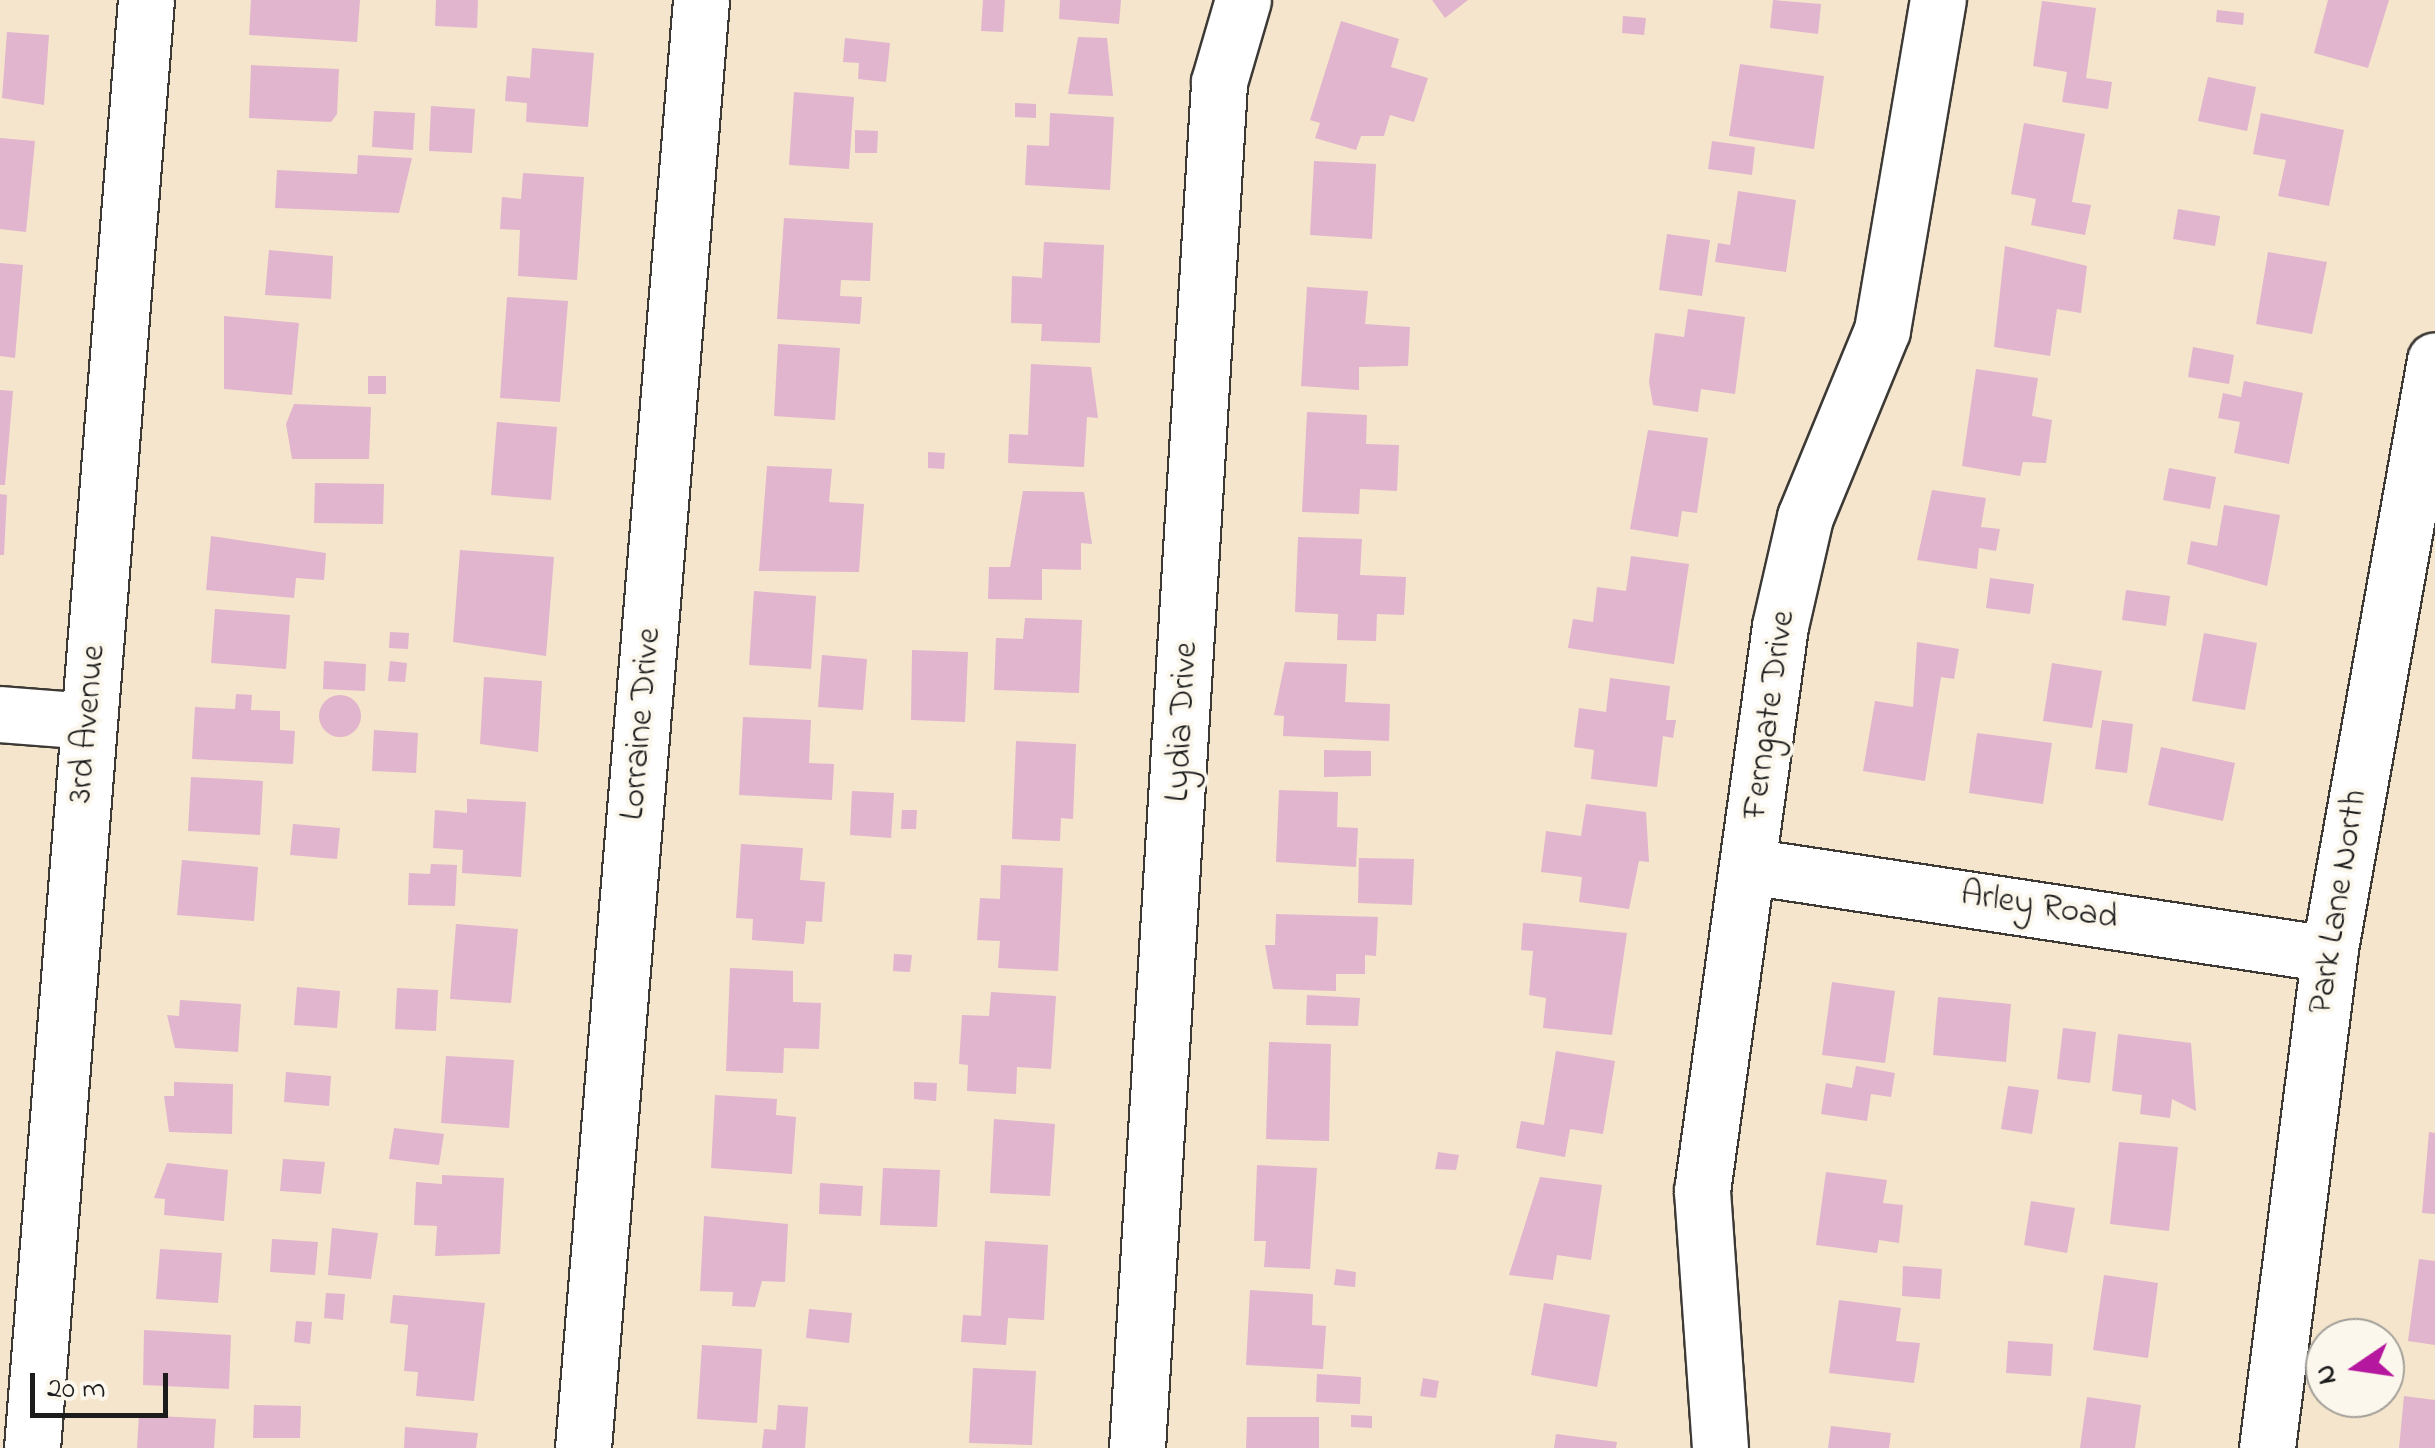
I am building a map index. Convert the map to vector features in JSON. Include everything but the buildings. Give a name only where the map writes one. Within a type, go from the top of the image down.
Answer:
[{"type":"street","name":"3rd Avenue","points":[[32,1448],[146,0]]},
{"type":"street","name":"Lorraine Drive","points":[[583,1448],[701,0]]},
{"type":"street","name":"Lydia Drive","points":[[1137,1448],[1218,82],[1243,0]]},
{"type":"street","name":"Ferngate Drive","points":[[1720,1448],[1702,1191],[1780,626],[1805,517],[1882,330],[1938,0]]},
{"type":"street","name":"Park Lane North","points":[[2267,1448],[2329,954],[2434,377]]},
{"type":"street","points":[[0,714],[88,721]]},
{"type":"street","name":"Arley Road","points":[[1748,866],[2329,954]]}]
